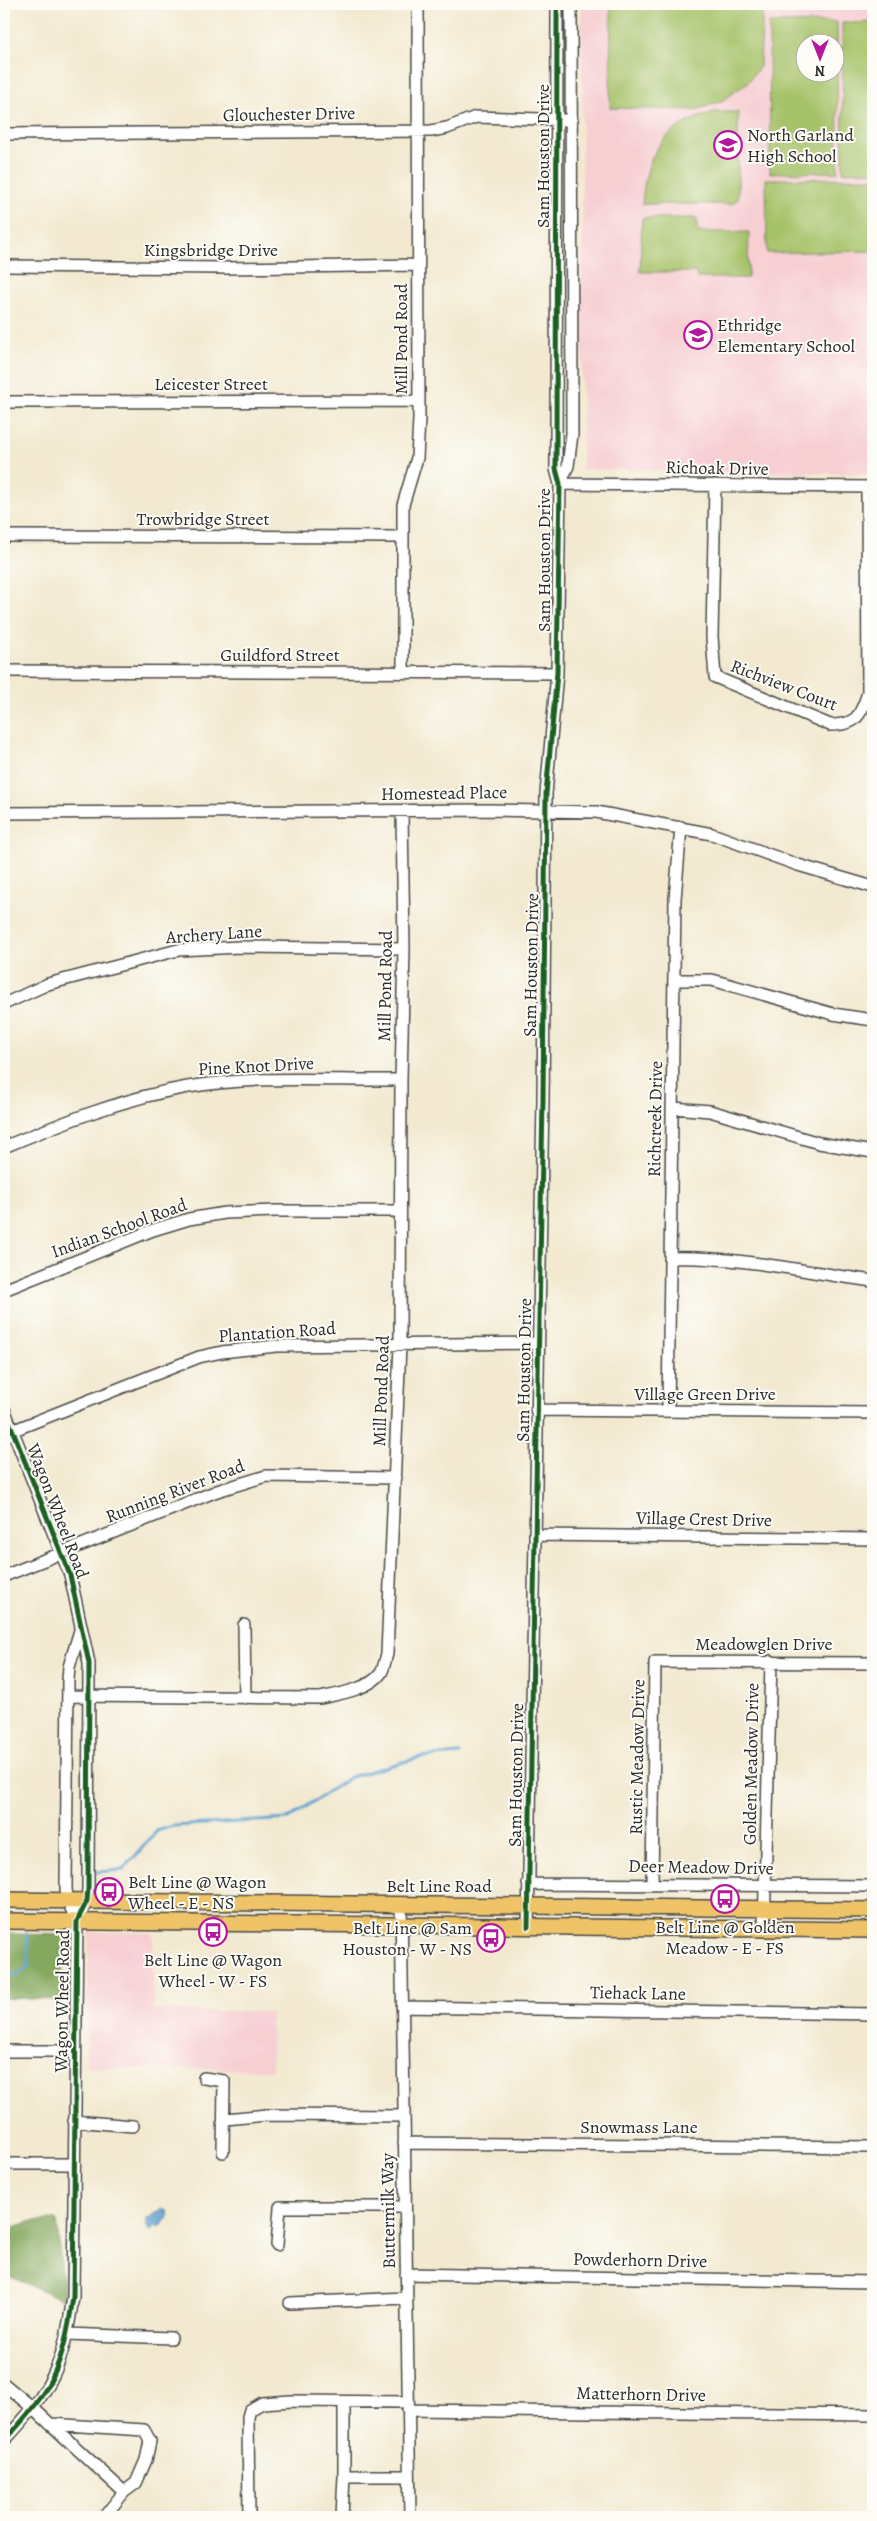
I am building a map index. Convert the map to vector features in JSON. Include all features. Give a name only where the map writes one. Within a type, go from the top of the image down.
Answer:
[{"type":"main road","name":"Belt Line Road","points":[[4,1900],[873,1910]]},
{"type":"main road","points":[[233,1903],[234,1924]]},
{"type":"main road","points":[[4,1921],[873,1930]]},
{"type":"street","name":"Mill Pond Road","points":[[404,672],[402,537],[404,495],[416,458],[418,401],[418,4]]},
{"type":"street","name":"Sam Houston Drive","points":[[528,1927],[546,810],[548,763],[557,673],[560,484],[556,469],[557,4]]},
{"type":"street","name":"Sam Houston Drive","points":[[560,484],[568,466],[572,434],[572,4]]},
{"type":"street","name":"Glouchester Drive","points":[[4,134],[417,130],[447,128],[476,117],[572,120]]},
{"type":"street","name":"Kingsbridge Drive","points":[[4,266],[225,268],[418,266]]},
{"type":"street","name":"Leicester Street","points":[[4,402],[418,401]]},
{"type":"street","name":"Richoak Drive","points":[[560,484],[870,487]]},
{"type":"street","name":"Richview Court","points":[[715,485],[712,637],[715,677],[830,725],[850,723],[862,712],[868,693],[870,487]]},
{"type":"street","name":"Trowbridge Street","points":[[4,536],[402,537]]},
{"type":"street","name":"Guildford Street","points":[[4,671],[557,673]]},
{"type":"street","name":"Homestead Place","points":[[4,813],[546,810],[612,814],[712,834],[798,865],[873,887]]},
{"type":"street","name":"Mill Pond Road","points":[[68,1696],[320,1698],[341,1694],[375,1680],[382,1672],[387,1654],[396,1478],[400,1344],[401,1080],[404,949],[402,812]]},
{"type":"street","name":"Richcreek Drive","points":[[668,1411],[676,868],[682,827]]},
{"type":"street","name":"Archery Lane","points":[[4,1004],[48,984],[178,950],[240,947],[404,949]]},
{"type":"street","points":[[674,980],[712,980],[833,1014],[873,1020]]},
{"type":"street","name":"Pine Knot Drive","points":[[4,1147],[68,1121],[141,1096],[188,1087],[226,1082],[401,1080]]},
{"type":"street","points":[[673,1108],[710,1112],[819,1143],[873,1152]]},
{"type":"street","name":"Indian School Road","points":[[4,1290],[153,1230],[189,1219],[225,1213],[276,1211],[400,1211]]},
{"type":"street","points":[[670,1258],[708,1257],[739,1260],[873,1281]]},
{"type":"street","name":"Plantation Road","points":[[8,1432],[199,1357],[222,1352],[276,1346],[538,1343]]},
{"type":"street","name":"Wagon Wheel Road","points":[[4,1409],[8,1432],[62,1554],[75,1593],[91,1674],[87,1901],[77,1921],[73,2297],[67,2334],[59,2364],[49,2386],[34,2408],[4,2441]]},
{"type":"street","name":"Village Green Drive","points":[[536,1410],[873,1413]]},
{"type":"street","name":"Running River Road","points":[[4,1576],[217,1490],[266,1476],[396,1478]]},
{"type":"street","name":"Village Crest Drive","points":[[535,1536],[873,1539]]},
{"type":"street","name":"Wagon Wheel Road","points":[[77,1921],[67,1900],[68,1696],[69,1667],[81,1626]]},
{"type":"street","points":[[244,1626],[245,1698]]},
{"type":"street","name":"Meadowglen Drive","points":[[655,1662],[771,1661],[873,1663]]},
{"type":"street","name":"Golden Meadow Drive","points":[[764,1929],[771,1661]]},
{"type":"street","name":"Rustic Meadow Drive","points":[[652,1884],[655,1662]]},
{"type":"street","points":[[67,1833],[89,1834]]},
{"type":"street","name":"Deer Meadow Drive","points":[[528,1884],[873,1886]]},
{"type":"street","name":"Buttermilk Way","points":[[401,1905],[410,2517]]},
{"type":"street","name":"Tiehack Lane","points":[[402,2007],[873,2014]]},
{"type":"street","points":[[4,2051],[75,2051]]},
{"type":"street","points":[[204,2078],[224,2080],[223,2152]]},
{"type":"street","points":[[224,2119],[267,2114],[404,2116]]},
{"type":"street","points":[[74,2121],[134,2126]]},
{"type":"street","name":"Snowmass Lane","points":[[404,2143],[873,2147]]},
{"type":"street","points":[[4,2164],[74,2164]]},
{"type":"street","points":[[277,2245],[280,2207],[405,2207]]},
{"type":"street","name":"Powderhorn Drive","points":[[406,2274],[873,2282]]},
{"type":"street","points":[[290,2303],[406,2298]]},
{"type":"street","points":[[67,2334],[171,2338]]},
{"type":"street","points":[[4,2384],[34,2408],[124,2492]]},
{"type":"street","name":"Matterhorn Drive","points":[[249,2517],[248,2417],[250,2410],[262,2403],[344,2403],[408,2406],[873,2415]]},
{"type":"street","points":[[342,2517],[344,2403]]},
{"type":"street","points":[[50,2424],[144,2430],[150,2441],[146,2460],[136,2483],[124,2492],[104,2517]]},
{"type":"street","points":[[344,2476],[410,2476]]},
{"type":"shaded area","points":[[582,4],[873,4],[873,474],[582,469]]},
{"type":"shaded area","points":[[89,1932],[153,1933],[153,2010],[271,2012],[272,2070],[86,2067]]},
{"type":"green space","points":[[611,4],[763,4],[760,67],[747,83],[722,101],[696,110],[610,108]]},
{"type":"green space","points":[[837,22],[837,32],[794,32],[794,82],[837,82],[838,172],[770,173],[769,23]]},
{"type":"green space","points":[[873,22],[873,171],[843,172],[844,32],[842,32],[842,23]]},
{"type":"green space","points":[[714,112],[738,112],[738,199],[732,204],[642,204],[648,169],[660,144],[682,125]]},
{"type":"green space","points":[[873,178],[873,251],[767,253],[766,179]]},
{"type":"green space","points":[[642,218],[697,218],[697,232],[749,232],[748,278],[697,278],[696,272],[640,272]]},
{"type":"green space","points":[[4,1934],[63,1935],[61,2000],[4,1998]]},
{"type":"green space","points":[[57,2220],[64,2300],[4,2274],[4,2230],[33,2221]]},
{"type":"water","points":[[162,2209],[168,2211],[169,2218],[161,2226],[153,2227],[151,2231],[147,2227],[147,2219]]},
{"type":"waterway","points":[[97,1872],[123,1870],[157,1831],[173,1826],[288,1819],[350,1777],[421,1757],[460,1754]]},
{"type":"waterway","points":[[4,1974],[18,1975],[29,1966],[27,1933]]},
{"type":"cycle path","points":[[528,1927],[543,1100],[546,794],[557,673],[560,484],[556,469],[557,4]]},
{"type":"cycle path","points":[[4,1409],[70,1575],[89,1663],[88,1889],[87,1901],[77,1921],[73,2297],[65,2342],[53,2376],[34,2407],[4,2441]]},
{"type":"place","name":"North Garland High School","points":[[728,145]]},
{"type":"place","name":"Ethridge Elementary School","points":[[698,335]]},
{"type":"place","name":"Belt Line @ Wagon Wheel - E - NS","points":[[109,1892]]},
{"type":"place","name":"Belt Line @ Golden Meadow - E - FS","points":[[725,1899]]},
{"type":"place","name":"Belt Line @ Wagon Wheel - W - FS","points":[[213,1932]]},
{"type":"place","name":"Belt Line @ Sam Houston - W - NS","points":[[491,1938]]}]
